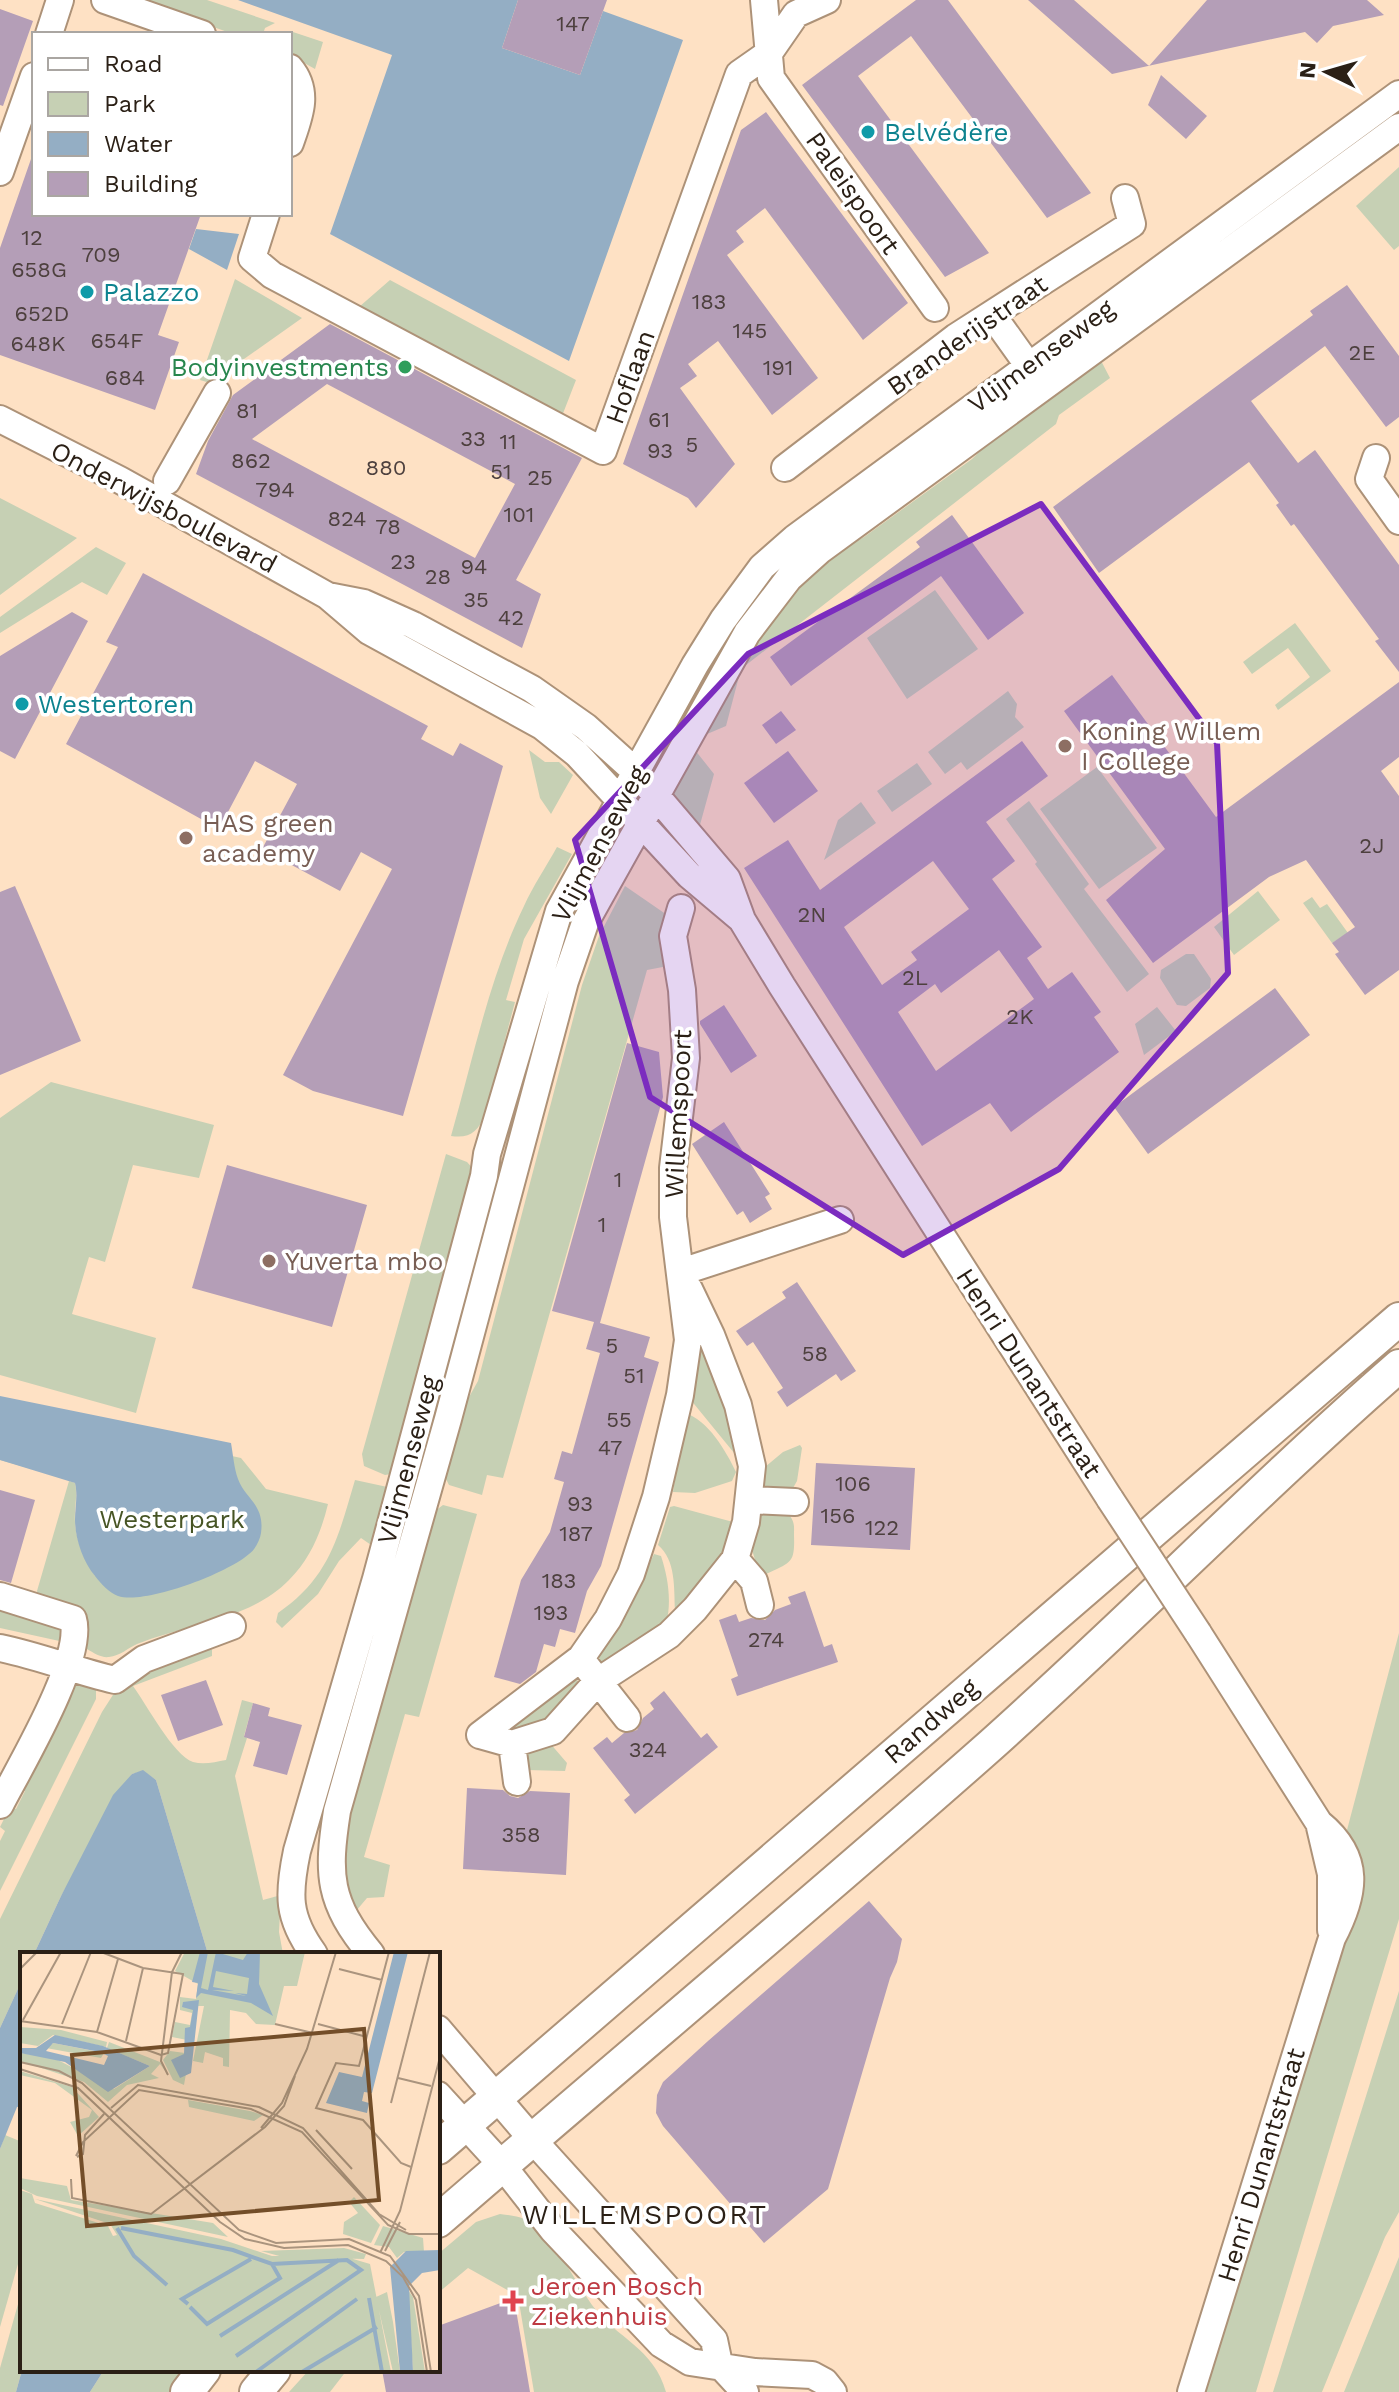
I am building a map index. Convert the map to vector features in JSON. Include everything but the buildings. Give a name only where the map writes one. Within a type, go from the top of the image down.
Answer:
[{"type":"main road","name":"Randweg","points":[[464,2124],[1399,1319]]},
{"type":"main road","points":[[440,2219],[982,1753],[1399,1366]]},
{"type":"main road","points":[[440,2146],[464,2124]]},
{"type":"main road","points":[[187,2392],[202,2372]]},
{"type":"main road","points":[[256,2392],[272,2372]]},
{"type":"street","points":[[50,32],[60,0]]},
{"type":"street","points":[[105,0],[196,32]]},
{"type":"street","points":[[764,0],[770,65]]},
{"type":"street","points":[[770,65],[792,7],[827,0]]},
{"type":"street","name":"Hoflaan","points":[[265,216],[252,258],[272,275],[603,451],[739,74],[770,65]]},
{"type":"street","name":"Paleispoort","points":[[770,65],[935,308]]},
{"type":"street","points":[[292,71],[302,87],[301,110],[292,137]]},
{"type":"street","points":[[0,172],[32,82]]},
{"type":"street","name":"Vlijmenseweg","points":[[313,1952],[298,1931],[293,1917],[291,1880],[297,1851],[391,1525],[484,1176],[487,1154],[559,911],[709,642],[762,567],[795,538],[1399,94]]},
{"type":"street","name":"Vlijmenseweg","points":[[370,1952],[351,1927],[335,1895],[330,1856],[337,1811],[448,1419],[565,981],[585,923],[656,794],[747,633],[789,578],[866,516],[1399,127]]},
{"type":"street","name":"Branderijstraat","points":[[785,468],[956,337],[1132,224],[1125,198]]},
{"type":"street","points":[[993,316],[1044,388]]},
{"type":"street","points":[[167,481],[217,393]]},
{"type":"street","name":"Onderwijsboulevard","points":[[0,419],[120,480],[328,596],[369,631],[542,726],[577,754],[619,802]]},
{"type":"street","points":[[1376,458],[1369,479],[1399,521]]},
{"type":"street","name":"Onderwijsboulevard","points":[[328,596],[364,603],[413,625],[532,689],[586,727],[636,772]]},
{"type":"street","name":"Henri Dunantstraat","points":[[636,772],[727,879],[742,920],[1319,1823],[1331,1874],[1332,1938],[1191,2392]]},
{"type":"street","name":"Henri Dunantstraat","points":[[619,802],[689,875],[742,920]]},
{"type":"street","name":"Willemspoort","points":[[512,1744],[553,1731],[597,1682],[669,1635],[695,1609],[735,1559],[749,1500],[752,1466],[738,1405],[699,1337],[681,1272],[673,1217],[673,1168],[686,1058],[682,990],[673,936],[681,908]]},
{"type":"street","points":[[681,1272],[840,1220]]},
{"type":"street","points":[[517,1782],[512,1744],[480,1735],[581,1658],[608,1619],[636,1559],[699,1337]]},
{"type":"street","points":[[749,1500],[795,1502]]},
{"type":"street","points":[[735,1559],[754,1581],[760,1605]]},
{"type":"street","points":[[0,1596],[73,1619],[76,1629],[67,1669],[0,1805]]},
{"type":"street","points":[[0,1648],[115,1680],[144,1659],[232,1626]]},
{"type":"street","points":[[581,1658],[627,1718]]},
{"type":"street","points":[[440,2031],[532,2139],[714,2340],[719,2364],[745,2392]]},
{"type":"street","points":[[440,2097],[502,2165],[553,2230],[661,2344],[690,2362],[719,2364],[755,2372],[812,2375],[825,2382],[833,2392]]},
{"type":"highlighted area","points":[[1041,504],[1217,743],[1228,973],[1059,1169],[903,1255],[650,1097],[575,840],[748,654]]},
{"type":"green space","points":[[138,0],[207,0],[275,23],[264,32],[227,32]]},
{"type":"green space","points":[[290,32],[323,42],[315,69],[292,56]]},
{"type":"green space","points":[[1399,167],[1399,246],[1394,250],[1356,206]]},
{"type":"green space","points":[[235,279],[302,318],[210,383],[200,380]]},
{"type":"green space","points":[[390,280],[576,380],[562,416],[359,307]]},
{"type":"green space","points":[[1098,355],[1110,378],[1059,415],[1056,424],[741,669],[726,726],[700,737],[754,635],[818,562],[864,537],[972,459],[1023,409]]},
{"type":"green space","points":[[0,498],[77,538],[0,595]]},
{"type":"green space","points":[[96,547],[126,563],[107,595],[82,582],[0,633],[0,617]]},
{"type":"green space","points":[[935,590],[978,649],[907,699],[867,638]]},
{"type":"green space","points":[[1295,623],[1331,671],[1278,710],[1275,705],[1310,677],[1288,648],[1252,674],[1243,662]]},
{"type":"green space","points":[[1008,691],[1017,704],[1015,717],[1024,727],[967,770],[961,762],[945,774],[928,752]]},
{"type":"green space","points":[[691,745],[714,774],[698,832],[673,800],[673,785]]},
{"type":"green space","points":[[529,750],[545,762],[559,762],[573,775],[551,814],[540,798]]},
{"type":"green space","points":[[917,763],[932,784],[892,812],[877,791]]},
{"type":"green space","points":[[1097,767],[1157,848],[1099,889],[1040,809]]},
{"type":"green space","points":[[1029,801],[1089,884],[1084,889],[1149,974],[1127,992],[1006,819]]},
{"type":"green space","points":[[861,802],[876,823],[824,860],[838,820]]},
{"type":"green space","points":[[557,847],[572,854],[524,939],[506,1000],[515,1002],[485,1115],[472,1133],[451,1136],[501,961],[528,899]]},
{"type":"green space","points":[[625,886],[670,917],[668,966],[647,970],[503,1478],[487,1475],[482,1495],[449,1485],[442,1471],[455,1422],[478,1381],[582,985],[599,936]]},
{"type":"green space","points":[[1258,891],[1280,920],[1234,955],[1214,927]]},
{"type":"green space","points":[[1312,897],[1320,908],[1327,904],[1348,933],[1332,943],[1303,903]]},
{"type":"green space","points":[[1186,954],[1194,954],[1211,979],[1210,988],[1186,1006],[1177,1005],[1160,978],[1161,970]]},
{"type":"green space","points":[[1157,1007],[1176,1031],[1144,1055],[1135,1024]]},
{"type":"green space","points":[[51,1082],[214,1125],[199,1178],[133,1165],[105,1262],[89,1257],[72,1314],[156,1338],[136,1413],[0,1375],[0,1118]]},
{"type":"green space","points":[[446,1154],[467,1162],[476,1172],[391,1474],[385,1475],[364,1466],[362,1454]]},
{"type":"green space","points":[[702,1343],[732,1408],[739,1459],[690,1399]]},
{"type":"green space","name":"Westerpark","points":[[0,1405],[241,1458],[266,1489],[328,1504],[318,1535],[309,1554],[289,1580],[256,1604],[217,1620],[156,1637],[120,1654],[98,1655],[87,1649],[85,1629],[38,1595],[37,1591],[69,1481],[75,1483],[76,1488],[77,1537],[95,1576],[78,1482],[0,1460]]},
{"type":"green space","points":[[685,1413],[709,1429],[722,1446],[736,1472],[732,1481],[695,1493],[673,1492]]},
{"type":"green space","points":[[800,1445],[797,1481],[793,1488],[763,1487],[758,1479],[759,1472],[783,1452]]},
{"type":"green space","points":[[355,1480],[392,1488],[374,1547],[361,1538],[339,1561],[318,1594],[282,1628],[276,1622],[278,1613],[310,1585],[330,1554]]},
{"type":"green space","points":[[443,1505],[477,1514],[419,1717],[405,1714],[364,1857],[390,1865],[384,1897],[367,1898],[356,1911],[344,1874],[345,1823],[431,1514]]},
{"type":"green space","points":[[670,1507],[733,1522],[725,1557],[677,1613],[671,1566],[658,1545]]},
{"type":"green space","points":[[759,1514],[790,1516],[794,1525],[790,1561],[766,1574],[758,1570],[748,1536]]},
{"type":"green space","points":[[654,1554],[661,1556],[667,1581],[669,1607],[666,1624],[603,1665],[597,1655],[638,1589]]},
{"type":"green space","points":[[0,1606],[67,1627],[64,1642],[0,1628]]},
{"type":"green space","points":[[1399,1633],[1399,1919],[1256,2392],[1202,2392],[1357,1854],[1347,1830]]},
{"type":"green space","points":[[208,1645],[212,1650],[212,1656],[133,1686],[177,1750],[193,1762],[226,1760],[242,1700],[253,1703],[244,1736],[247,1738],[235,1776],[263,1900],[281,1895],[279,1932],[283,1952],[207,1952],[156,1780],[143,1771],[132,1774],[61,1896],[35,1952],[20,1952],[20,1984],[0,2028],[0,1919],[102,1712],[118,1687],[136,1669]]},
{"type":"green space","points":[[578,1675],[577,1686],[554,1721],[516,1731],[507,1729]]},
{"type":"green space","points":[[81,1682],[96,1685],[96,1699],[0,1891],[0,1841],[5,1831],[0,1827],[10,1807],[16,1809],[25,1791],[19,1788],[29,1768],[35,1770],[44,1751],[39,1748],[69,1689]]},
{"type":"green space","points":[[549,1742],[567,1763],[565,1771],[527,1770],[523,1752]]},
{"type":"green space","points":[[1399,1991],[1399,2212],[1385,2237],[1322,2392],[1273,2392]]},
{"type":"green space","points":[[5,2135],[20,2141],[20,2257],[0,2327],[0,2149]]},
{"type":"green space","points":[[500,2214],[516,2216],[535,2225],[561,2256],[602,2317],[653,2365],[666,2392],[534,2392],[518,2296],[468,2268],[440,2291],[440,2252],[476,2222]]},
{"type":"green space","points":[[1399,2257],[1399,2392],[1344,2392]]},
{"type":"green space","points":[[20,2297],[21,2372],[16,2392],[0,2392],[0,2368]]},
{"type":"green space","points":[[103,2372],[185,2372],[170,2392],[90,2392]]},
{"type":"green space","points":[[307,2372],[345,2372],[330,2392],[289,2392]]},
{"type":"water","points":[[238,0],[518,0],[502,48],[580,75],[603,11],[683,40],[569,361],[330,234],[392,55]]},
{"type":"water","points":[[196,229],[239,234],[227,270],[189,249]]},
{"type":"water","name":"Westerpark","points":[[0,1396],[231,1443],[238,1479],[260,1515],[261,1533],[257,1545],[238,1562],[186,1586],[147,1596],[131,1598],[115,1595],[95,1576],[80,1550],[75,1527],[75,1483],[0,1460]]},
{"type":"water","points":[[143,1770],[156,1780],[207,1952],[35,1952],[113,1795],[132,1774]]},
{"type":"water","points":[[20,1984],[20,2106],[17,2107],[0,2149],[0,2028]]},
{"type":"water","points":[[21,2372],[103,2372],[90,2392],[16,2392]]},
{"type":"place","name":"Belvédère","points":[[868,132]]},
{"type":"place","name":"Palazzo","points":[[87,292]]},
{"type":"place","name":"Bodyinvestments","points":[[405,367]]},
{"type":"place","name":"Westertoren","points":[[22,704]]},
{"type":"place","name":"Koning Willem I College","points":[[1065,746]]},
{"type":"place","name":"HAS green academy","points":[[186,838]]},
{"type":"place","name":"Yuverta mbo","points":[[269,1261]]},
{"type":"place","name":"Jeroen Bosch Ziekenhuis","points":[[513,2301]]},
{"type":"district","name":"WILLEMSPOORT","points":[[645,2214]]}]
